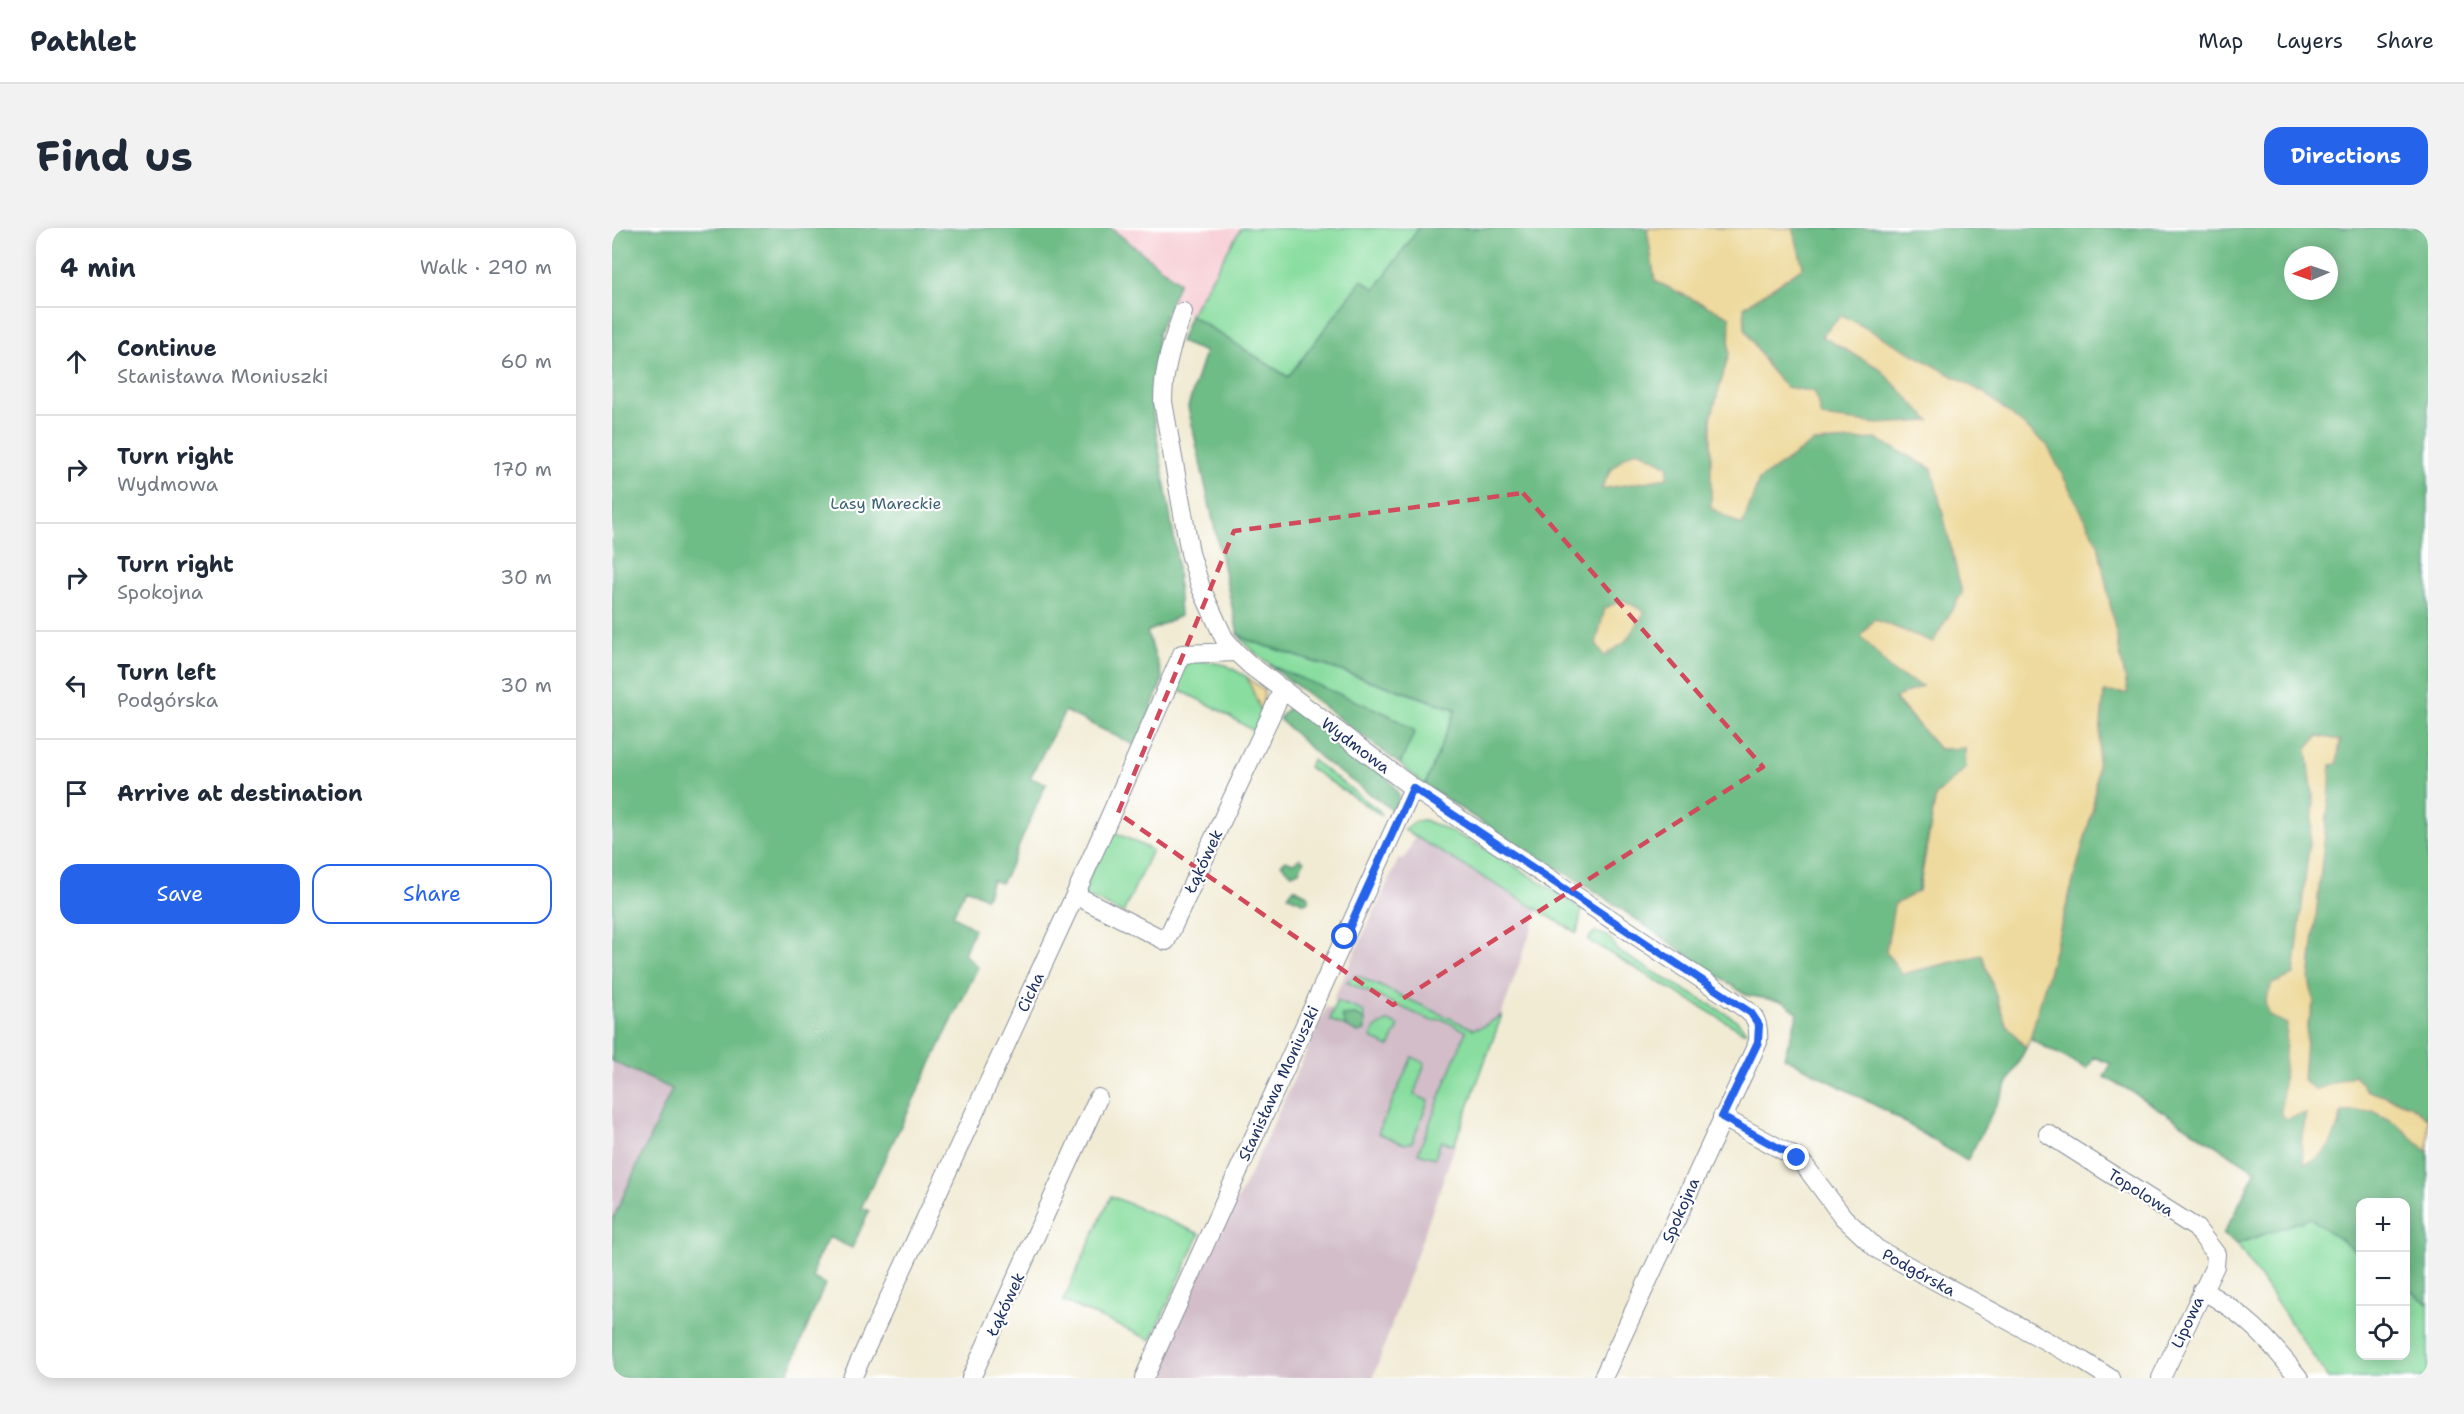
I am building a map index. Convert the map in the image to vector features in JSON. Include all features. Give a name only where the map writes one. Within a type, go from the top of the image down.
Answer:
[{"type":"street","name":"Wydmowa","points":[[1183,312],[1168,353],[1163,380],[1163,402],[1190,552],[1201,588],[1224,639],[1250,665],[1413,788],[1751,1013],[1759,1025],[1758,1042]]},
{"type":"street","name":"Cicha","points":[[852,1378],[1076,895],[1182,654],[1236,652]]},
{"type":"street","name":"Łąkówek","points":[[1076,895],[1166,940],[1283,689]]},
{"type":"street","name":"Stanisława Moniuszki","points":[[1144,1378],[1413,788]]},
{"type":"street","name":"Spokojna","points":[[1604,1378],[1758,1042]]},
{"type":"street","name":"Łąkówek","points":[[971,1378],[1098,1098]]},
{"type":"street","name":"Podgórska","points":[[1722,1117],[1797,1158],[1843,1217],[1877,1249],[2110,1378]]},
{"type":"street","name":"Topolowa","points":[[2048,1134],[2196,1228],[2216,1254],[2215,1266]]},
{"type":"street","name":"Lipowa","points":[[2161,1378],[2215,1266]]},
{"type":"street","points":[[2202,1290],[2227,1304],[2249,1321],[2299,1378]]},
{"type":"highlighted area","points":[[1523,493],[1763,767],[1393,1005],[1118,813],[1234,531]]},
{"type":"shaded area","points":[[1111,228],[1419,228],[1288,377],[1171,304],[1179,282]]},
{"type":"shaded area","points":[[1415,837],[1538,911],[1373,1378],[1150,1378],[1251,1172],[1327,1007],[1333,1009],[1336,1001],[1333,1000],[1399,858],[1404,860]]},
{"type":"shaded area","points":[[612,1061],[672,1089],[612,1221]]},
{"type":"green space","name":"Lasy Mareckie","points":[[612,228],[1111,228],[1179,282],[1158,333],[1153,414],[1176,550],[1180,616],[1147,632],[1163,679],[1136,746],[1065,711],[1030,778],[1046,784],[1007,873],[1001,883],[992,880],[986,898],[966,888],[953,915],[974,929],[964,954],[978,967],[861,1208],[869,1211],[852,1248],[829,1237],[815,1263],[813,1278],[825,1284],[786,1378],[612,1378],[612,1221],[672,1089],[612,1061]]},
{"type":"green space","points":[[1241,228],[1419,228],[1375,290],[1362,281],[1288,377],[1190,315]]},
{"type":"green space","points":[[1419,228],[1647,228],[1655,281],[1730,317],[1729,354],[1711,418],[1742,525],[1759,480],[1813,442],[1877,439],[1932,469],[1962,593],[1934,643],[1874,619],[1893,672],[1922,686],[1895,699],[1939,749],[1965,748],[1966,768],[1936,795],[1902,974],[1982,955],[2006,1024],[2026,1048],[1967,1161],[1888,1112],[1784,1057],[1798,1013],[1784,1002],[1746,995],[1589,887],[1495,831],[1425,785],[1456,709],[1248,640],[1238,634],[1188,407],[1205,352],[1180,342],[1190,315],[1288,377],[1362,280],[1375,289]],"holes":[[[1654,460],[1668,466],[1602,489],[1611,468]]]},
{"type":"green space","points":[[1793,228],[2428,228],[2428,1119],[2410,1105],[2366,1090],[2315,1090],[2303,1080],[2307,1027],[2314,1002],[2309,980],[2328,806],[2328,780],[2340,740],[2318,736],[2307,749],[2314,804],[2294,976],[2272,984],[2270,1016],[2287,1023],[2285,1119],[2306,1112],[2301,1145],[2339,1127],[2342,1112],[2373,1110],[2397,1124],[2428,1152],[2428,1304],[2410,1290],[2410,1198],[2356,1198],[2356,1251],[2310,1218],[2237,1244],[2223,1235],[2256,1171],[2129,1090],[2104,1077],[2111,1064],[2094,1057],[2087,1069],[2030,1039],[2093,808],[2104,691],[2127,692],[2098,544],[1842,315],[1821,336],[1879,368],[1931,421],[1878,424],[1821,417],[1815,392],[1786,387],[1770,370],[1745,329],[1744,307],[1803,267]]},
{"type":"green space","points":[[1238,634],[1248,640],[1457,710],[1425,785],[1400,764],[1414,731],[1382,712],[1284,672],[1251,649]]},
{"type":"green space","points":[[1194,659],[1226,665],[1247,677],[1262,713],[1255,732],[1214,707],[1175,688],[1184,664]]},
{"type":"green space","points":[[1269,665],[1385,713],[1415,731],[1400,764]]},
{"type":"green space","points":[[1288,708],[1333,734],[1380,771],[1399,796],[1394,811],[1324,761],[1279,719]]},
{"type":"green space","points":[[1312,760],[1380,811],[1381,815],[1308,767]]},
{"type":"green space","points":[[1424,820],[1486,849],[1582,909],[1577,933],[1404,830],[1416,821]]},
{"type":"green space","points":[[1110,830],[1152,850],[1123,913],[1082,894]]},
{"type":"green space","points":[[1300,858],[1304,861],[1299,871],[1292,874],[1281,864],[1286,860],[1293,863]]},
{"type":"green space","points":[[1294,888],[1309,896],[1308,901],[1305,903],[1288,896]]},
{"type":"green space","points":[[1594,932],[1608,937],[1616,950],[1735,1019],[1746,1031],[1743,1032],[1588,940]]},
{"type":"green space","points":[[1356,975],[1473,1029],[1482,1027],[1502,1015],[1454,1145],[1441,1141],[1435,1158],[1418,1153],[1466,1031],[1442,1019],[1432,1021],[1346,982]]},
{"type":"green space","points":[[1336,1001],[1363,1011],[1365,1020],[1355,1015],[1342,1017],[1346,1027],[1330,1020]]},
{"type":"green space","points":[[1355,1015],[1365,1020],[1365,1031],[1358,1033],[1346,1027],[1342,1016]]},
{"type":"green space","points":[[1389,1021],[1399,1026],[1389,1047],[1371,1038],[1375,1028]]},
{"type":"green space","points":[[1412,1057],[1425,1063],[1414,1094],[1428,1101],[1412,1142],[1404,1144],[1378,1133]]},
{"type":"green space","points":[[1111,1196],[1200,1234],[1151,1340],[1063,1301]]},
{"type":"green space","points":[[2310,1217],[2356,1251],[2356,1360],[2410,1360],[2410,1290],[2428,1304],[2428,1378],[2328,1378],[2237,1244]]},
{"type":"sand","points":[[1647,228],[1793,228],[1803,267],[1744,307],[1745,329],[1770,370],[1786,387],[1815,392],[1821,417],[1878,424],[1930,421],[1879,368],[1821,336],[1842,315],[1986,394],[2047,445],[2098,544],[2128,693],[2104,692],[2093,808],[2026,1048],[2006,1024],[1982,955],[1902,974],[1886,952],[1894,905],[1919,891],[1936,795],[1966,768],[1965,748],[1939,749],[1895,698],[1922,686],[1893,672],[1861,636],[1874,619],[1933,642],[1962,593],[1932,469],[1877,439],[1813,442],[1759,480],[1742,526],[1711,508],[1711,418],[1729,354],[1730,317],[1655,281]]},
{"type":"sand","points":[[1638,450],[1668,466],[1667,478],[1601,489],[1615,465]]},
{"type":"sand","points":[[1623,600],[1645,612],[1625,642],[1604,656],[1596,644],[1605,608]]},
{"type":"sand","points":[[1247,677],[1264,691],[1262,713]]},
{"type":"sand","points":[[2318,736],[2340,740],[2337,764],[2331,765],[2309,980],[2314,1002],[2307,1027],[2303,1080],[2315,1090],[2355,1075],[2366,1090],[2410,1105],[2428,1119],[2428,1152],[2397,1124],[2373,1111],[2342,1112],[2334,1136],[2325,1151],[2313,1161],[2304,1163],[2301,1145],[2306,1113],[2285,1119],[2281,1114],[2287,1024],[2270,1016],[2265,1003],[2272,984],[2294,975],[2314,804],[2307,749]]},
{"type":"route","points":[[1345,937],[1413,788],[1751,1013],[1759,1025],[1758,1042],[1722,1117],[1797,1158]]}]
